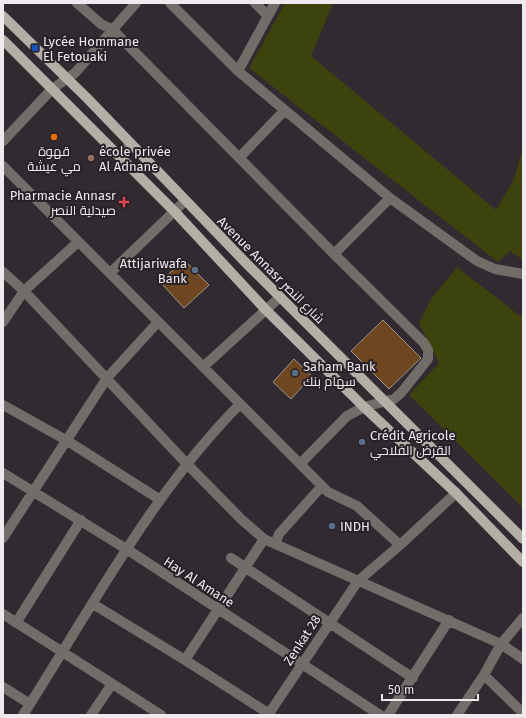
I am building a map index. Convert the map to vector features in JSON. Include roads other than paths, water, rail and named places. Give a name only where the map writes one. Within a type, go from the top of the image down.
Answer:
[{"type":"main road","name":"Avenue Annasr شارع النصر","points":[[3,16],[66,78],[280,297],[523,539]]},
{"type":"main road","points":[[3,40],[174,211],[266,310],[364,407],[456,493],[523,562]]},
{"type":"street","points":[[77,3],[101,24],[114,30],[334,254],[424,343],[428,350],[428,359],[401,393],[385,402],[364,407],[347,416],[300,464]]},
{"type":"street","points":[[3,140],[52,89],[75,73],[136,3]]},
{"type":"street","points":[[170,3],[238,71],[390,198],[477,261],[495,269],[523,274]]},
{"type":"street","points":[[255,3],[268,16]]},
{"type":"street","points":[[238,71],[275,3]]},
{"type":"street","points":[[239,158],[285,110]]},
{"type":"street","points":[[118,155],[131,144]]},
{"type":"street","points":[[3,166],[328,492],[357,506],[400,545]]},
{"type":"street","points":[[334,254],[390,198]]},
{"type":"street","points":[[110,273],[185,201]]},
{"type":"street","points":[[3,322],[24,291],[78,242]]},
{"type":"street","points":[[3,272],[24,291],[186,463],[241,519],[264,539],[501,644],[523,658]]},
{"type":"street","points":[[204,367],[280,297]]},
{"type":"street","points":[[3,538],[107,378],[158,322]]},
{"type":"street","points":[[22,715],[63,653],[159,499],[186,463],[240,404]]},
{"type":"street","points":[[3,405],[66,440],[159,499]]},
{"type":"street","name":"Hay Al Amane","points":[[3,473],[33,490],[128,550],[380,715]]},
{"type":"street","points":[[275,544],[279,534],[322,486]]},
{"type":"street","name":"Zenkat 28","points":[[270,715],[302,663],[358,581],[400,545],[456,493]]},
{"type":"street","points":[[16,623],[81,520]]},
{"type":"street","points":[[185,660],[264,539]]},
{"type":"street","points":[[231,558],[413,678]]},
{"type":"street","points":[[93,604],[185,660],[270,715]]},
{"type":"street","points":[[3,614],[161,715]]},
{"type":"street","points":[[457,715],[484,675],[501,644],[523,618]]},
{"type":"street","points":[[388,715],[413,678],[448,620]]},
{"type":"street","points":[[484,675],[523,713]]},
{"type":"street","points":[[91,715],[112,684]]},
{"type":"street","points":[[3,687],[30,704]]},
{"type":"place","name":"Lycée Hommane El Fetouaki","points":[[35,48]]},
{"type":"place","name":"قهوة مي عيشة","points":[[54,137]]},
{"type":"place","name":"école privée Al Adnane","points":[[91,158]]},
{"type":"place","name":"Pharmacie Annasr صيدلية النصر","points":[[124,202]]},
{"type":"place","name":"Attijariwafa Bank","points":[[195,270]]},
{"type":"place","name":"Saham Bank سهام بنك","points":[[295,373]]},
{"type":"place","name":"Crédit Agricole القرض الفلاحي","points":[[362,442]]},
{"type":"place","name":"INDH","points":[[332,526]]}]
